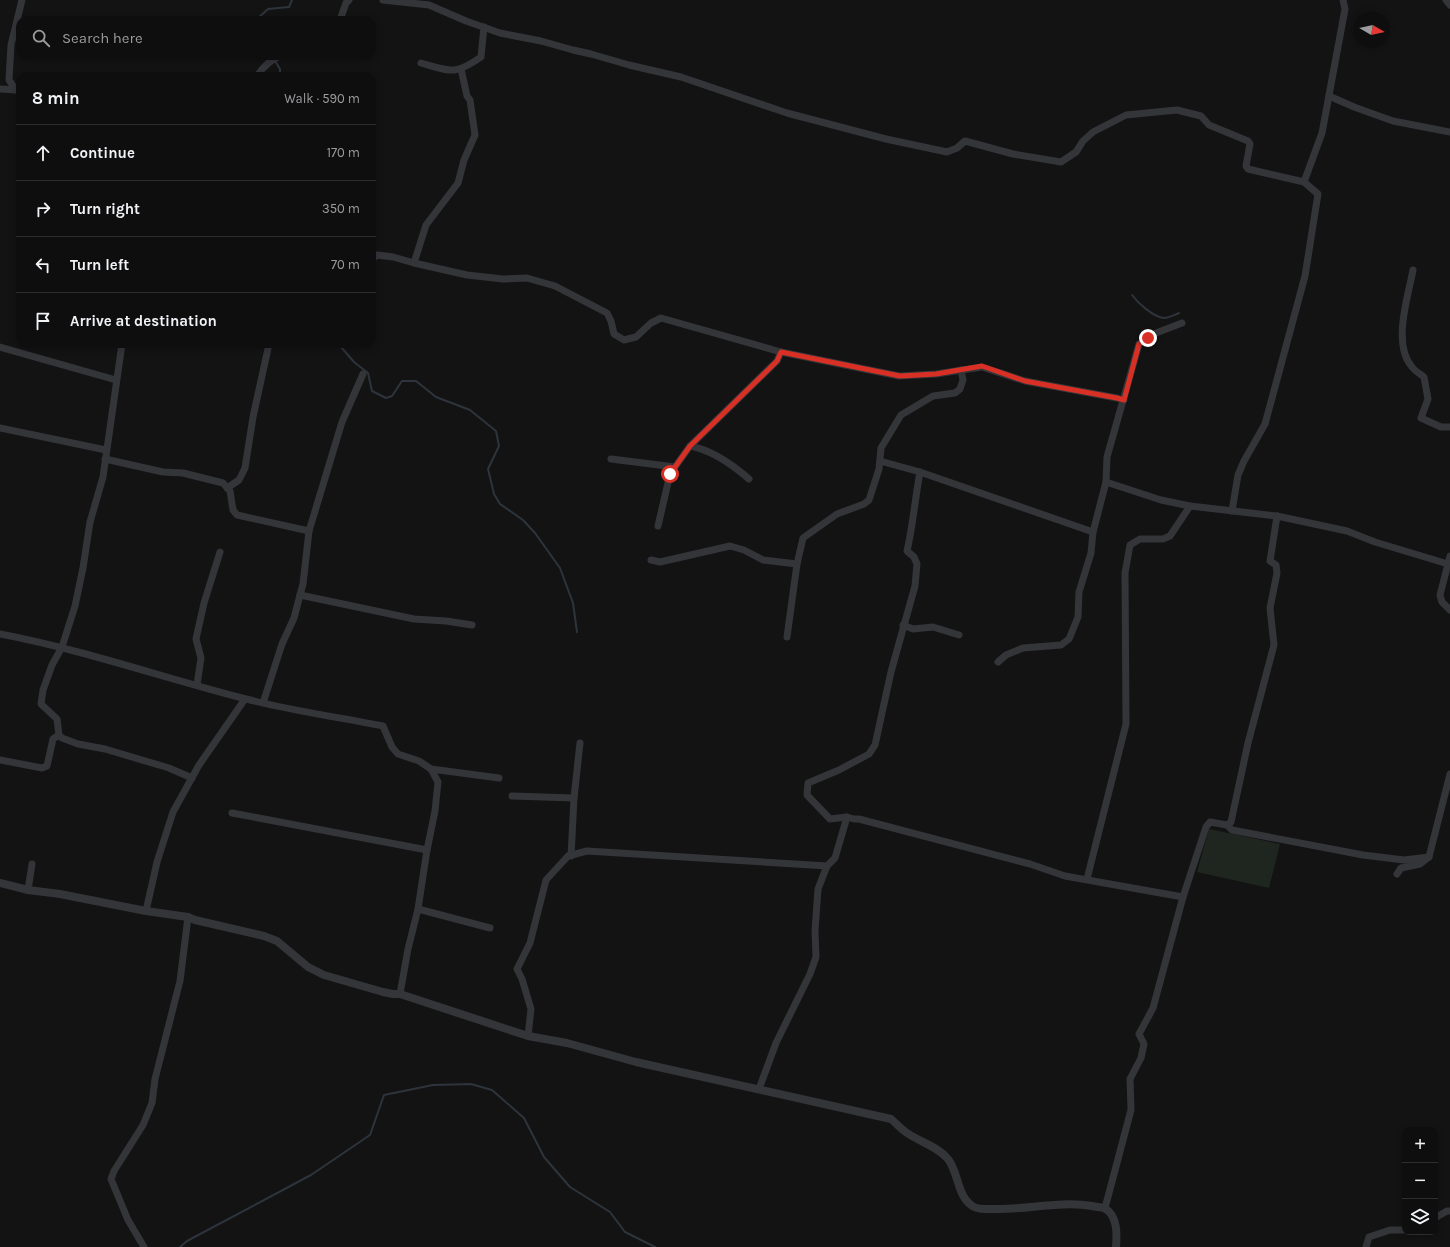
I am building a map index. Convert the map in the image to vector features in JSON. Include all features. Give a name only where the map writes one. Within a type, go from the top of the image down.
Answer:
[{"type":"street","points":[[18,16],[22,0]]},
{"type":"street","points":[[341,16],[346,3],[349,0]]},
{"type":"street","points":[[383,0],[429,5],[500,33],[541,41],[681,77],[787,113],[886,139],[947,152],[957,148],[965,141],[1013,154],[1061,162],[1076,152],[1083,141],[1093,132],[1126,115],[1176,110],[1201,116],[1209,125],[1248,141],[1250,144],[1246,166],[1248,169],[1304,182],[1318,194],[1305,276],[1265,424],[1244,461],[1238,475],[1232,512]]},
{"type":"street","points":[[1304,182],[1322,133],[1345,9],[1343,0]]},
{"type":"street","points":[[1446,0],[1450,5]]},
{"type":"street","points":[[16,25],[11,45],[8,80],[16,88]]},
{"type":"street","points":[[420,63],[452,71],[466,68],[481,57],[484,27]]},
{"type":"street","points":[[259,72],[271,60]]},
{"type":"street","points":[[414,263],[426,225],[458,183],[464,160],[475,135],[470,100],[467,96],[460,69]]},
{"type":"street","points":[[0,89],[16,90]]},
{"type":"street","points":[[1329,96],[1393,121],[1450,132]]},
{"type":"street","points":[[376,256],[394,257],[467,275],[527,278],[555,286],[607,313],[611,321],[614,334],[624,340],[636,337],[651,323],[661,318],[781,352],[900,376],[936,374],[982,366],[1025,381],[1124,400]]},
{"type":"street","points":[[1413,270],[1402,328],[1404,352],[1411,367],[1424,377],[1428,399],[1421,418],[1441,427],[1450,427]]},
{"type":"street","points":[[998,662],[1006,655],[1023,648],[1061,645],[1069,639],[1078,617],[1080,592],[1092,553],[1093,532],[1106,482],[1107,457],[1139,344],[1156,333],[1182,322]]},
{"type":"street","points":[[0,347],[116,380]]},
{"type":"street","points":[[121,348],[103,477],[90,522],[75,606],[62,647],[52,665],[43,690],[41,704],[57,719],[59,735],[62,738],[78,744],[105,749],[169,768],[192,778]]},
{"type":"street","points":[[227,488],[239,480],[245,468],[253,417],[268,348]]},
{"type":"street","points":[[658,526],[670,474],[690,446],[777,361],[781,352]]},
{"type":"street","points":[[787,637],[797,564],[803,538],[837,514],[864,504],[870,500],[879,468],[881,448],[901,415],[933,396],[955,393],[960,389],[963,380],[962,370]]},
{"type":"street","points":[[264,703],[282,644],[294,618],[303,584],[309,531],[342,422],[363,374]]},
{"type":"street","points":[[0,428],[106,450]]},
{"type":"street","points":[[690,446],[699,447],[735,467],[749,479]]},
{"type":"street","points":[[105,459],[163,472],[183,473],[223,483],[230,491],[233,510],[237,515],[309,531]]},
{"type":"street","points":[[611,459],[675,467]]},
{"type":"street","points":[[880,461],[920,472],[1093,532]]},
{"type":"street","points":[[920,472],[914,500],[913,523],[907,551],[914,557],[917,564],[915,586],[903,625],[885,696],[875,745],[869,754],[839,770],[808,783],[807,795],[830,819],[848,817],[1030,864],[1065,876],[1183,897]]},
{"type":"street","points":[[1106,482],[1160,500],[1232,512],[1277,516],[1347,531],[1375,542],[1448,564]]},
{"type":"street","points":[[1087,879],[1126,724],[1125,573],[1130,545],[1140,539],[1163,539],[1170,536],[1190,506]]},
{"type":"street","points":[[1227,825],[1231,822],[1248,743],[1274,645],[1270,608],[1277,573],[1276,565],[1270,561],[1277,516]]},
{"type":"street","points":[[651,560],[660,562],[730,546],[744,550],[763,560],[797,564]]},
{"type":"street","points":[[197,685],[201,658],[196,640],[204,603],[220,552]]},
{"type":"street","points":[[1450,556],[1440,595],[1442,602],[1450,610]]},
{"type":"street","points":[[300,595],[414,619],[446,621],[472,625]]},
{"type":"street","points":[[903,625],[913,629],[933,627],[958,635]]},
{"type":"street","points":[[0,634],[62,647],[245,699],[319,715],[383,726],[392,747],[398,754],[419,761],[431,769],[499,778]]},
{"type":"street","points":[[146,911],[157,862],[173,812],[199,766],[245,699]]},
{"type":"street","points":[[0,760],[42,768],[47,766],[53,739],[59,735]]},
{"type":"street","points":[[571,856],[574,798],[580,743]]},
{"type":"street","points":[[400,994],[408,948],[418,909],[435,811],[438,782],[431,769]]},
{"type":"street","points":[[1397,874],[1401,868],[1420,864],[1428,857],[1450,774]]},
{"type":"street","points":[[512,796],[574,798]]},
{"type":"street","points":[[232,813],[428,850]]},
{"type":"street","points":[[759,1089],[776,1043],[810,974],[816,957],[815,930],[818,889],[827,866],[835,858],[848,817]]},
{"type":"street","points":[[1105,1208],[1131,1110],[1130,1079],[1141,1058],[1144,1044],[1139,1034],[1153,1008],[1183,897],[1206,827],[1210,822],[1227,825],[1232,830],[1364,855],[1404,860],[1428,857]]},
{"type":"street","points":[[528,1036],[531,1009],[522,978],[517,969],[530,943],[546,880],[568,856],[587,851],[827,866]]},
{"type":"street","points":[[28,890],[32,864]]},
{"type":"street","points":[[0,883],[28,890],[60,894],[146,911],[188,917],[264,936],[277,941],[308,967],[324,975],[382,992],[400,994],[528,1036],[567,1043],[636,1062],[891,1119],[907,1133],[929,1144],[948,1159],[957,1176],[959,1187],[965,1198],[974,1207],[987,1209],[1017,1209],[1078,1204],[1105,1208],[1111,1215],[1115,1224],[1117,1234],[1116,1247]]},
{"type":"street","points":[[418,909],[490,928]]},
{"type":"street","points":[[144,1247],[128,1220],[111,1178],[143,1125],[152,1103],[155,1079],[180,981],[188,917]]},
{"type":"street","points":[[1438,1216],[1446,1211],[1450,1211]]},
{"type":"street","points":[[1366,1247],[1369,1237],[1390,1230],[1402,1230]]},
{"type":"shaded area","points":[[1209,829],[1280,844],[1269,888],[1197,872]]},
{"type":"waterway","points":[[260,16],[268,9],[289,7],[292,0]]},
{"type":"waterway","points":[[274,60],[280,69],[280,72]]},
{"type":"waterway","points":[[1132,295],[1146,309],[1160,317],[1168,318],[1179,313]]},
{"type":"waterway","points":[[342,348],[354,362],[368,373],[372,391],[386,398],[392,396],[402,381],[416,381],[436,397],[470,410],[496,431],[499,446],[488,469],[494,494],[500,504],[523,520],[535,533],[560,568],[573,603],[577,632]]},
{"type":"waterway","points":[[180,1247],[187,1241],[311,1175],[370,1135],[384,1095],[433,1085],[471,1084],[492,1090],[524,1118],[544,1157],[570,1187],[610,1212],[625,1232],[655,1247]]},
{"type":"route","points":[[670,474],[690,446],[777,361],[781,352],[900,376],[936,374],[982,366],[1025,381],[1124,400],[1139,344],[1148,338]]}]
